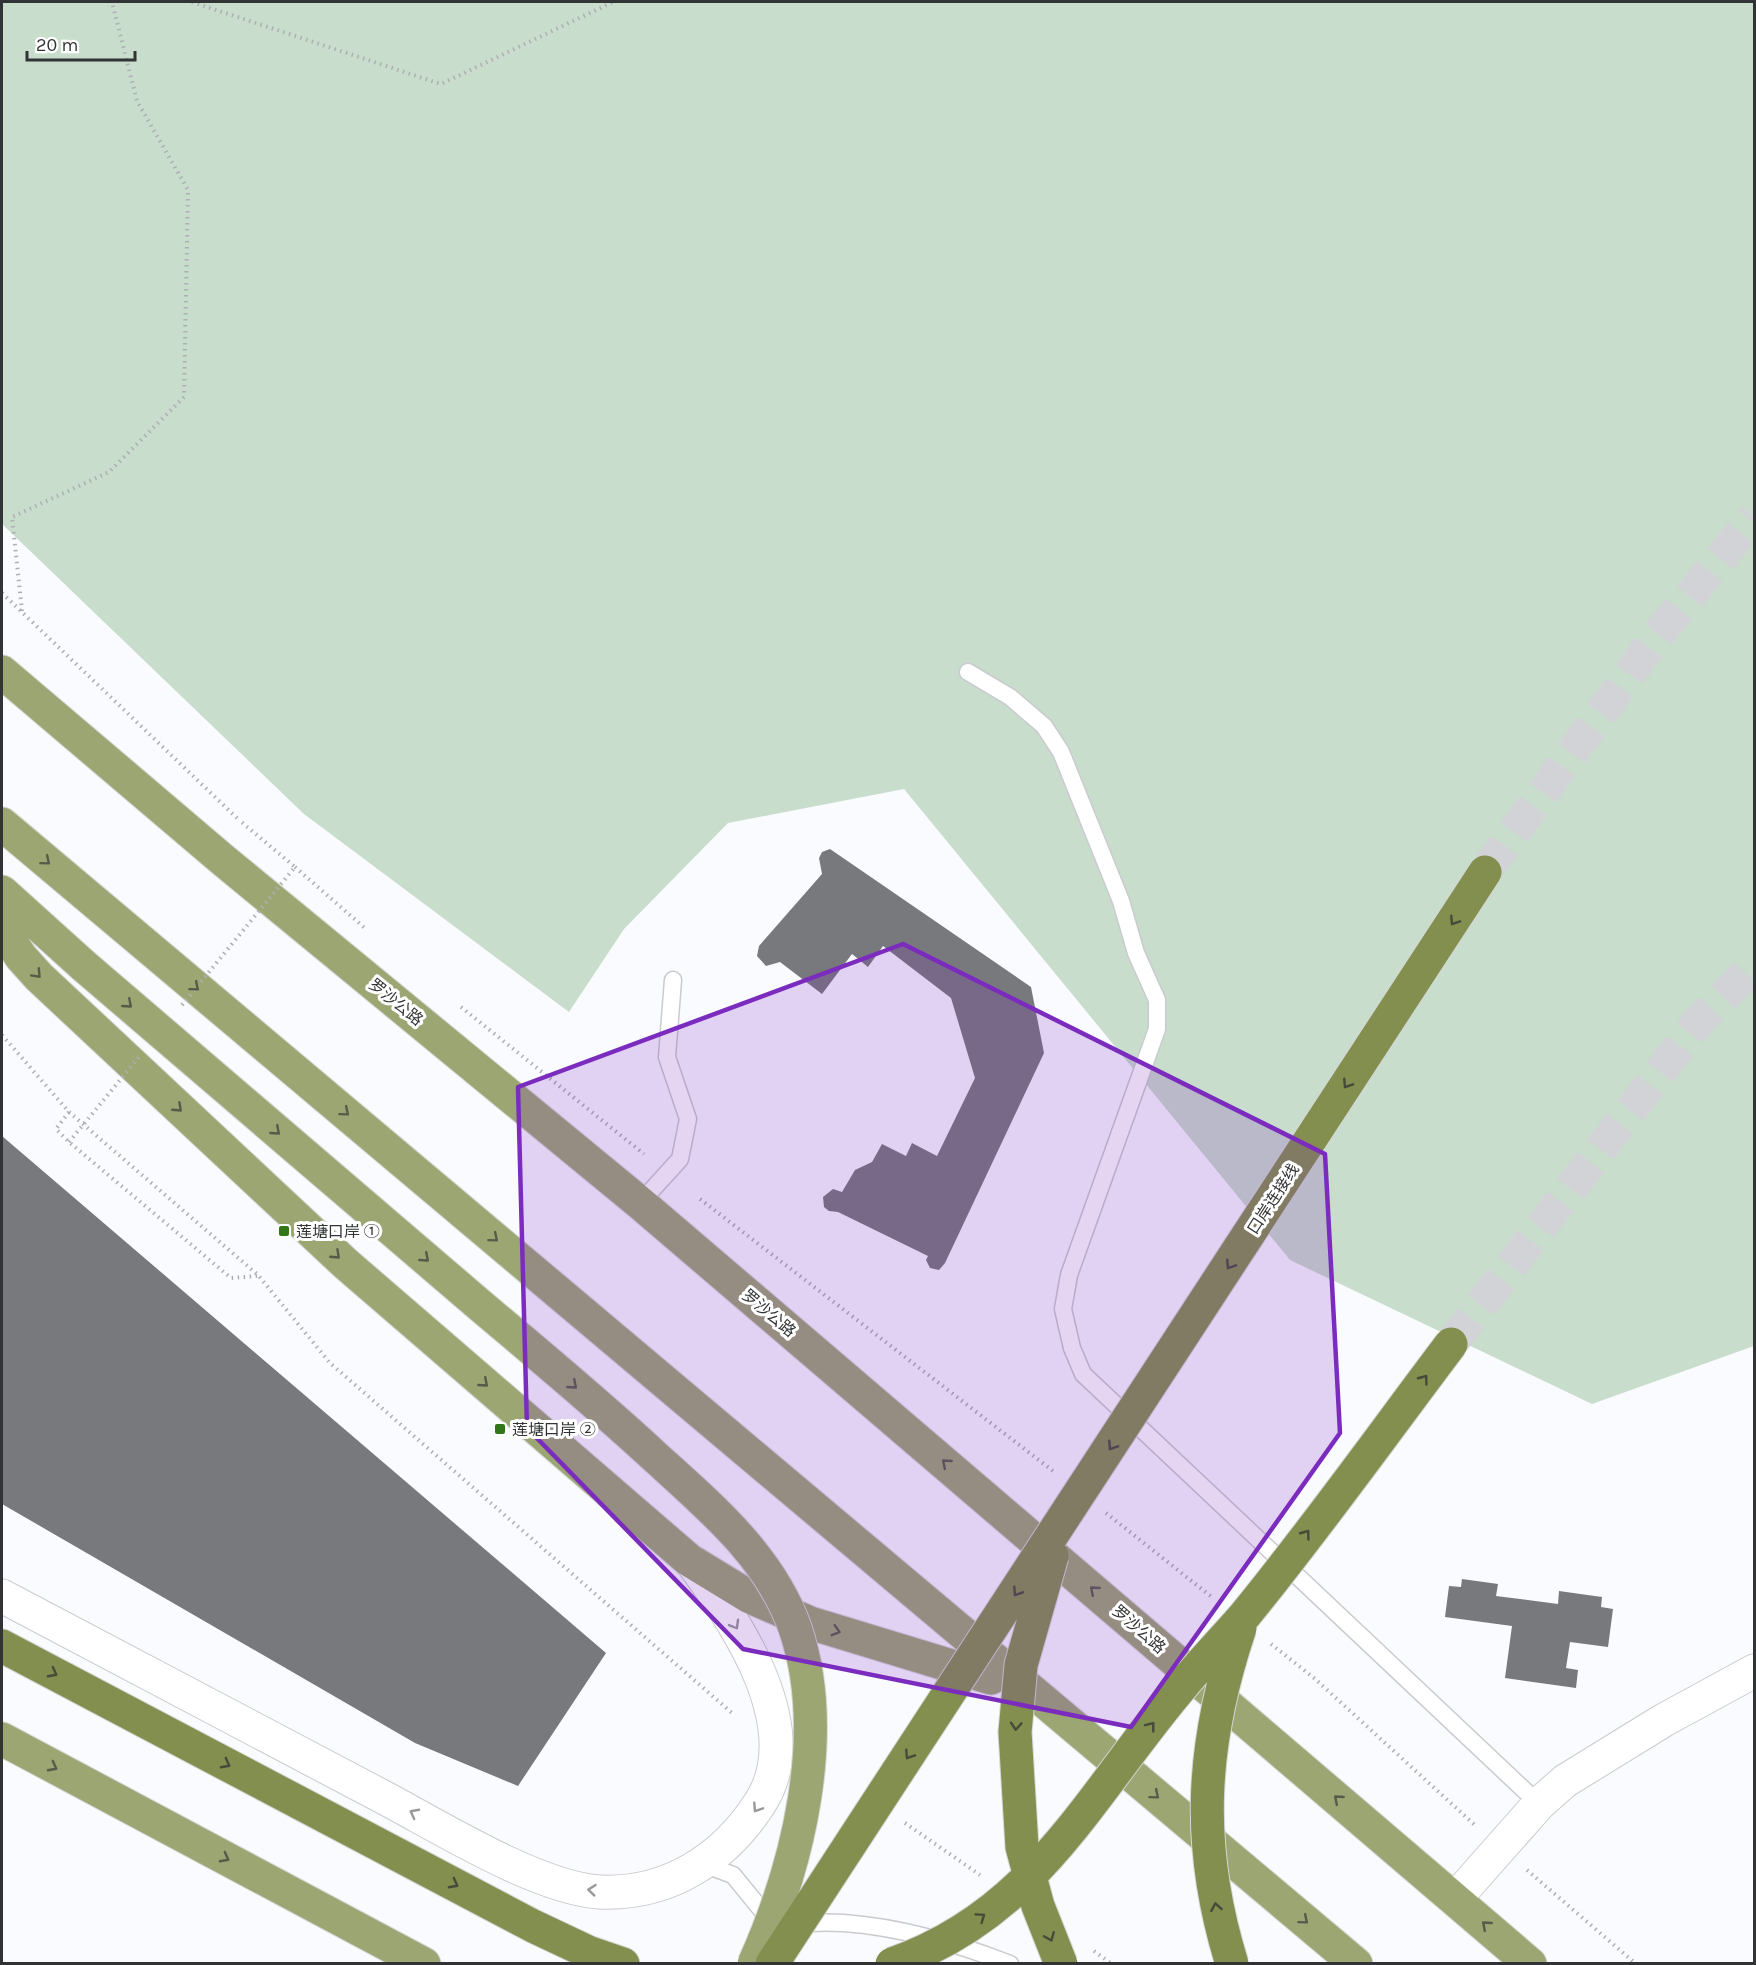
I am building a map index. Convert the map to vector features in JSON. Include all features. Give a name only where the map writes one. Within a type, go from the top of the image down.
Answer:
[{"type":"highway","name":"罗沙公路","points":[[2,672],[223,860],[640,1203],[1530,1964]]},
{"type":"highway","points":[[2,824],[1356,1964]]},
{"type":"highway","name":"口岸连接线","points":[[772,1964],[1485,872]]},
{"type":"highway","points":[[2,892],[84,966],[631,1435],[744,1542],[772,1581],[795,1628],[805,1676],[810,1728],[807,1782],[797,1836],[783,1891],[754,1964]]},
{"type":"highway","points":[[2,928],[21,957],[39,977],[346,1264],[689,1560],[748,1596],[810,1623],[1007,1684],[1046,1703]]},
{"type":"highway","points":[[892,1964],[915,1955],[966,1927],[1010,1897],[1088,1811],[1180,1687],[1245,1614],[1451,1344]]},
{"type":"highway","points":[[1060,1526],[1022,1665],[1015,1732],[1022,1847],[1038,1906],[1061,1964]]},
{"type":"highway","points":[[1232,1964],[1218,1918],[1209,1871],[1206,1811],[1210,1740],[1224,1675],[1245,1614]]},
{"type":"highway","points":[[2,1646],[533,1926],[588,1952],[623,1964]]},
{"type":"highway","points":[[2,1739],[424,1964]]},
{"type":"street","points":[[2,1596],[488,1852],[544,1878],[572,1888],[600,1892],[633,1891],[663,1883],[703,1864],[733,1839],[764,1797],[773,1770],[776,1738],[769,1700],[743,1637],[725,1607],[689,1560]]},
{"type":"street","points":[[1455,1899],[1539,1804],[1575,1775],[1664,1720],[1755,1671]]},
{"type":"lane","points":[[968,672],[1010,697],[1044,726],[1061,752],[1121,901],[1136,953],[1157,1000],[1157,1029],[1069,1275],[1063,1309],[1072,1348],[1083,1374],[1539,1804]]},
{"type":"lane","points":[[640,1203],[680,1159],[688,1119],[666,1057],[673,980]]},
{"type":"lane","points":[[703,1864],[733,1875],[775,1926],[809,1922],[859,1925],[924,1936],[979,1951],[1010,1964]]},
{"type":"path","points":[[22,611],[12,518],[110,472],[184,397],[188,190],[137,101],[112,2]]},
{"type":"path","points":[[192,2],[441,84],[613,2]]},
{"type":"path","points":[[2,593],[239,820],[370,932]]},
{"type":"path","points":[[175,1014],[295,867]]},
{"type":"path","points":[[460,1006],[644,1154]]},
{"type":"path","points":[[2,1035],[69,1112],[258,1275],[330,1363],[732,1713]]},
{"type":"path","points":[[69,1142],[144,1050]]},
{"type":"path","points":[[69,1112],[56,1129],[69,1142],[231,1278],[258,1275]]},
{"type":"path","points":[[897,1818],[985,1878]]},
{"type":"path","points":[[1522,1866],[1636,1964]]},
{"type":"path","points":[[1093,1950],[1112,1964]]},
{"type":"highlighted area","points":[[903,944],[1325,1154],[1340,1433],[1131,1727],[743,1649],[527,1428],[518,1087]]},
{"type":"green space","points":[[2,2],[1754,2],[1754,1346],[1592,1404],[1290,1260],[904,789],[728,823],[624,929],[569,1012],[304,814],[2,524]]},
{"type":"building","points":[[830,849],[1031,987],[1044,1053],[945,1263],[939,1270],[930,1268],[926,1260],[928,1256],[838,1212],[829,1211],[824,1207],[823,1197],[833,1189],[842,1192],[855,1170],[872,1162],[882,1144],[906,1156],[912,1143],[937,1156],[975,1078],[951,998],[883,946],[868,967],[852,954],[822,994],[780,962],[766,966],[757,956],[759,946],[822,874],[819,858],[822,852]]},
{"type":"building","points":[[2,1136],[606,1653],[518,1786],[415,1743],[2,1504]]},
{"type":"building","points":[[1462,1579],[1498,1584],[1496,1596],[1558,1604],[1559,1591],[1602,1597],[1601,1607],[1613,1609],[1608,1647],[1570,1642],[1566,1668],[1578,1670],[1576,1688],[1505,1678],[1512,1626],[1445,1617],[1449,1586],[1461,1587]]},
{"type":"tunnel","points":[[1485,872],[1657,636],[1754,517]]},
{"type":"tunnel","points":[[1451,1344],[1700,1020],[1754,966]]},
{"type":"place","name":"莲塘口岸 ①","points":[[284,1231]]},
{"type":"place","name":"莲塘口岸 ②","points":[[500,1429]]}]
